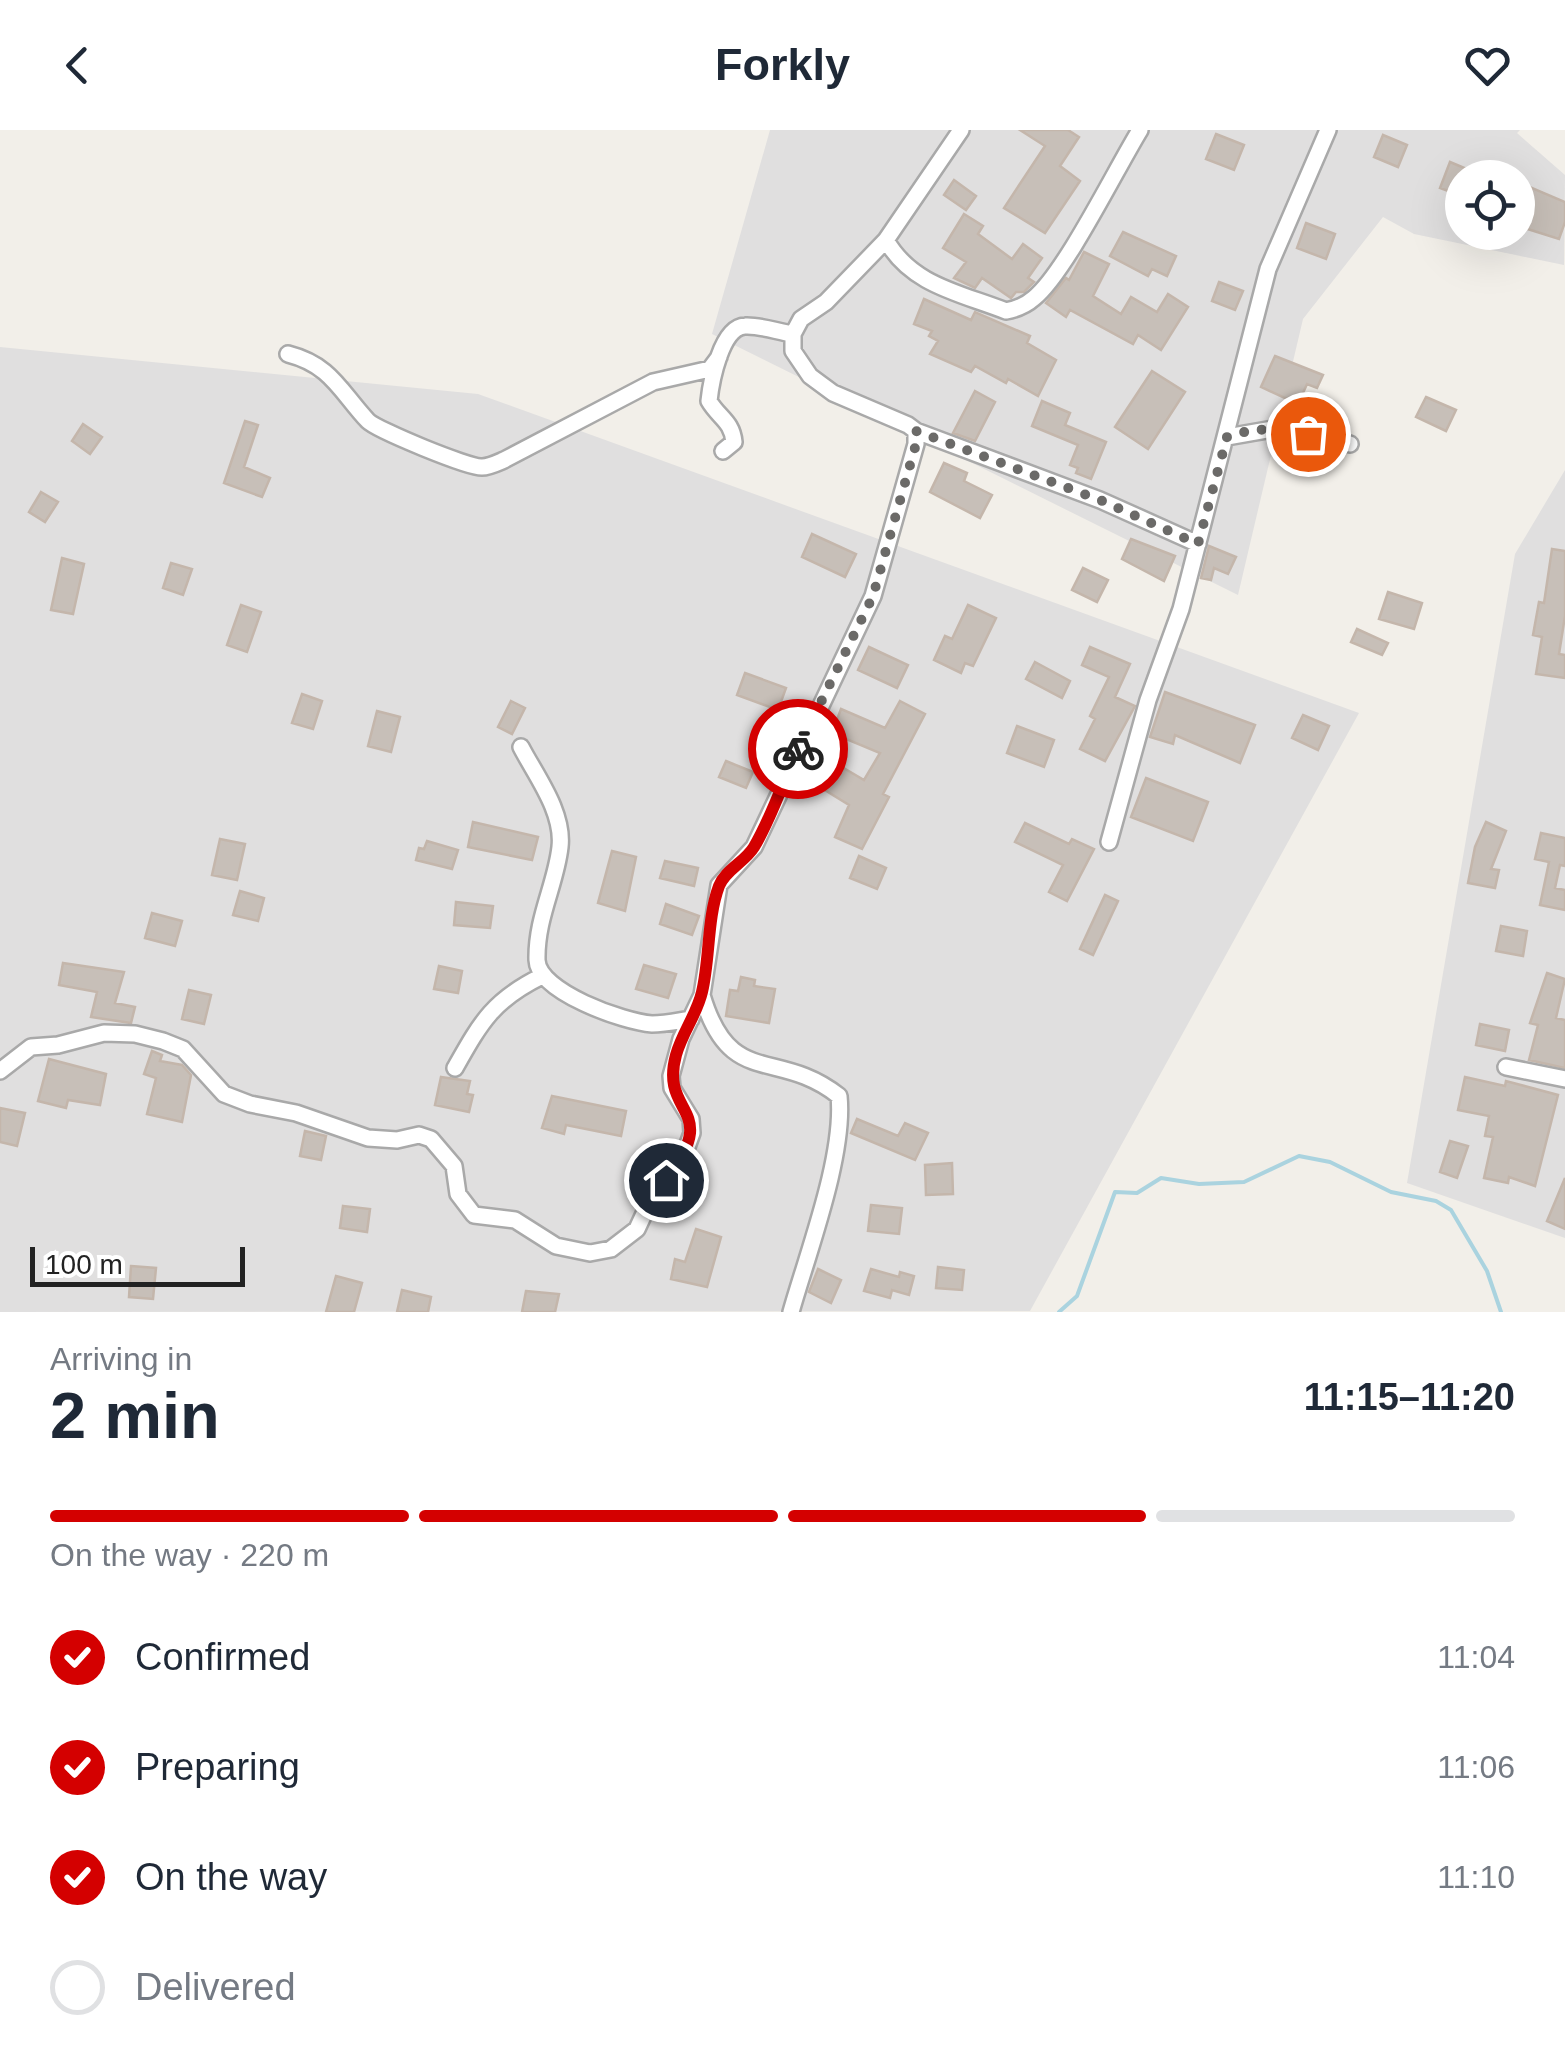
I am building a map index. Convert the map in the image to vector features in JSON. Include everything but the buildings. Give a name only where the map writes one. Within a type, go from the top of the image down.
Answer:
[{"type":"street","points":[[960,130],[886,240],[826,302],[800,319],[793,334],[793,351],[810,376],[834,393],[916,431],[1100,500],[1198,544]]},
{"type":"street","points":[[886,240],[898,263],[916,276],[1006,310],[1018,308],[1036,297],[1054,274],[1140,130]]},
{"type":"street","points":[[1109,842],[1148,700],[1181,608],[1268,269],[1328,130]]},
{"type":"street","points":[[288,354],[311,360],[346,390],[368,421],[384,432],[482,467],[504,460],[653,382],[710,370],[737,328],[793,334]]},
{"type":"street","points":[[719,357],[709,401],[728,420],[733,432],[734,442],[723,451]]},
{"type":"street","points":[[1227,437],[1272,429],[1350,444]]},
{"type":"street","points":[[0,1070],[31,1046],[58,1045],[104,1033],[135,1034],[163,1041],[183,1049],[224,1094],[250,1104],[296,1113],[368,1138],[397,1140],[419,1135],[432,1139],[454,1166],[458,1194],[474,1215],[514,1220],[556,1246],[590,1253],[611,1249],[637,1229],[650,1201],[683,1158],[692,1133],[691,1119],[672,1088],[672,1076],[681,1039],[702,996],[719,885],[754,847],[873,596],[916,444],[916,431]]},
{"type":"street","points":[[521,747],[552,805],[559,828],[560,848],[541,912],[537,963],[542,976],[574,998],[616,1016],[653,1024],[691,1020]]},
{"type":"street","points":[[455,1068],[483,1018],[510,992],[542,976]]},
{"type":"street","points":[[702,996],[717,1037],[730,1051],[813,1078],[839,1096],[828,1177],[791,1312]]},
{"type":"street","points":[[1506,1067],[1565,1078]]},
{"type":"shaded area","points":[[770,130],[1520,130],[1517,133],[1565,175],[1564,265],[1491,250],[1535,250],[1535,160],[1445,160],[1445,240],[1414,234],[1383,217],[1303,319],[1238,595],[712,334]]},
{"type":"shaded area","points":[[0,347],[478,394],[1359,713],[1030,1311],[0,1312]]},
{"type":"shaded area","points":[[1565,470],[1565,1238],[1407,1183],[1515,554]]},
{"type":"waterway","points":[[1059,1312],[1077,1296],[1115,1192],[1137,1193],[1161,1178],[1199,1184],[1244,1182],[1299,1156],[1330,1162],[1391,1192],[1436,1201],[1451,1210],[1487,1271],[1501,1312]]},
{"type":"way so far","points":[[798,749],[873,596],[916,444],[916,431],[1100,500],[1198,544],[1227,437],[1255,429],[1308,434]]},
{"type":"route","points":[[666,1180],[683,1158],[692,1133],[691,1119],[672,1088],[672,1076],[681,1039],[702,996],[719,885],[754,847],[798,749]]}]
